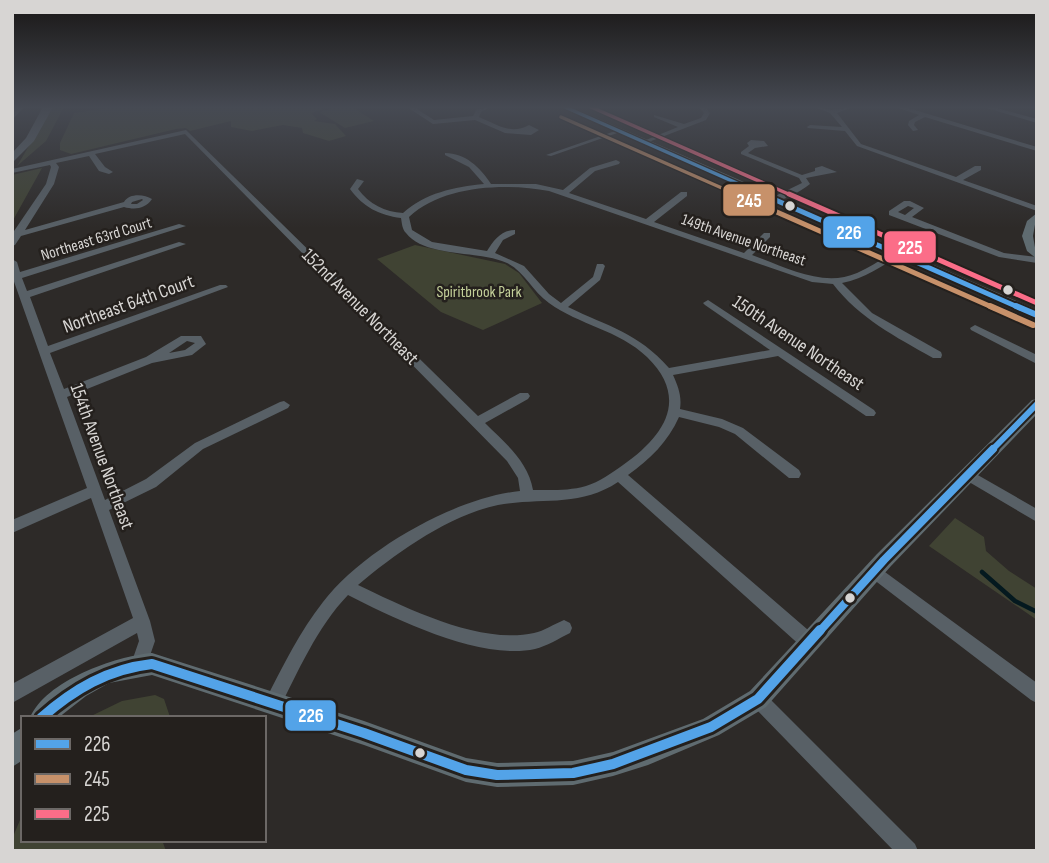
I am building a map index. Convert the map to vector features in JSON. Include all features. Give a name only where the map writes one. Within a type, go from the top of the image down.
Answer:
[{"type":"main road","points":[[664,147],[1037,315]]},
{"type":"main road","points":[[1037,216],[1027,227],[1026,238],[1037,258]]},
{"type":"main road","points":[[1037,228],[1037,244]]},
{"type":"main road","points":[[899,251],[1037,307]]},
{"type":"main road","points":[[44,716],[88,681],[103,673],[139,664],[164,667],[272,705],[364,733],[444,763],[497,775],[573,773],[648,754],[711,727],[758,699],[874,571],[1037,404]]},
{"type":"street","name":"152nd Avenue Northeast","points":[[91,152],[111,147]]},
{"type":"street","name":"152nd Avenue Northeast","points":[[203,147],[521,469],[527,496]]},
{"type":"street","points":[[549,155],[572,147]]},
{"type":"street","points":[[751,147],[743,153],[802,177],[820,172]]},
{"type":"street","points":[[865,147],[1037,209]]},
{"type":"street","points":[[12,172],[91,152],[102,169],[109,172]]},
{"type":"street","points":[[447,153],[478,168],[489,187]]},
{"type":"street","points":[[14,239],[52,180],[55,167],[52,162]]},
{"type":"street","points":[[564,193],[582,181],[594,166],[617,162]]},
{"type":"street","points":[[957,180],[978,168]]},
{"type":"street","points":[[779,198],[806,184],[802,177]]},
{"type":"street","points":[[272,705],[327,608],[346,586],[372,566],[445,518],[487,502],[584,492],[619,475],[653,451],[666,435],[675,412],[674,393],[666,372],[639,345],[562,307],[540,291],[523,268],[490,254],[423,242],[408,231],[405,216],[382,212],[367,203],[355,188],[360,181]]},
{"type":"street","name":"149th Avenue Northeast","points":[[405,216],[415,205],[428,198],[489,187],[528,184],[564,193],[800,276],[836,282]]},
{"type":"street","points":[[648,222],[684,194]]},
{"type":"street","points":[[14,239],[126,204]]},
{"type":"street","points":[[906,218],[989,251],[1015,258],[1037,258]]},
{"type":"street","name":"Northeast 63rd Court","points":[[18,276],[182,226]]},
{"type":"street","points":[[490,254],[500,238],[512,232]]},
{"type":"street","points":[[745,257],[767,234]]},
{"type":"street","points":[[26,295],[182,244]]},
{"type":"street","points":[[899,251],[860,277],[836,282],[851,302],[865,313],[937,355]]},
{"type":"street","name":"154th Avenue Northeast","points":[[12,262],[142,621],[148,641],[139,664]]},
{"type":"street","points":[[562,307],[597,278],[600,266]]},
{"type":"street","name":"Northeast 64th Court","points":[[46,352],[223,287]]},
{"type":"street","name":"150th Avenue Northeast","points":[[708,303],[870,413]]},
{"type":"street","points":[[975,328],[1037,360]]},
{"type":"street","points":[[666,372],[780,352]]},
{"type":"street","points":[[61,395],[150,360]]},
{"type":"street","points":[[477,422],[524,397]]},
{"type":"street","points":[[101,508],[151,483],[199,446],[284,405]]},
{"type":"street","points":[[675,412],[722,423],[739,431],[794,474]]},
{"type":"street","points":[[619,475],[809,642]]},
{"type":"street","points":[[969,475],[1037,516]]},
{"type":"street","points":[[12,527],[95,490]]},
{"type":"street","points":[[874,571],[1037,694]]},
{"type":"street","points":[[346,586],[389,609],[505,643],[533,642],[564,628]]},
{"type":"street","points":[[12,695],[142,621]]},
{"type":"street","points":[[758,699],[908,851]]},
{"type":"green space","points":[[28,147],[39,147],[17,166]]},
{"type":"green space","points":[[60,147],[99,147],[71,154],[60,150]]},
{"type":"green space","points":[[42,168],[12,222],[12,175]]},
{"type":"green space","name":"Spiritbrook Park","points":[[415,245],[505,264],[519,273],[542,303],[483,330],[441,312],[377,259]]},
{"type":"green space","points":[[955,518],[984,537],[986,551],[1009,571],[1037,589],[1037,620],[929,546]]},
{"type":"green space","points":[[155,695],[164,699],[170,716],[91,716],[122,701]]},
{"type":"green space","points":[[21,818],[21,842],[163,842],[166,851],[12,851],[12,839]]},
{"type":"waterway","points":[[982,572],[1015,601],[1037,612]]},
{"type":"transit line","name":"245","points":[[630,147],[1033,325]]},
{"type":"transit line","name":"226","points":[[656,147],[1037,315]]},
{"type":"transit line","name":"225","points":[[683,147],[1037,303]]},
{"type":"transit line","name":"226","points":[[43,716],[66,697],[106,674],[152,664],[364,733],[466,770],[497,775],[573,773],[613,764],[711,727],[758,699],[884,560],[1037,404]]}]
